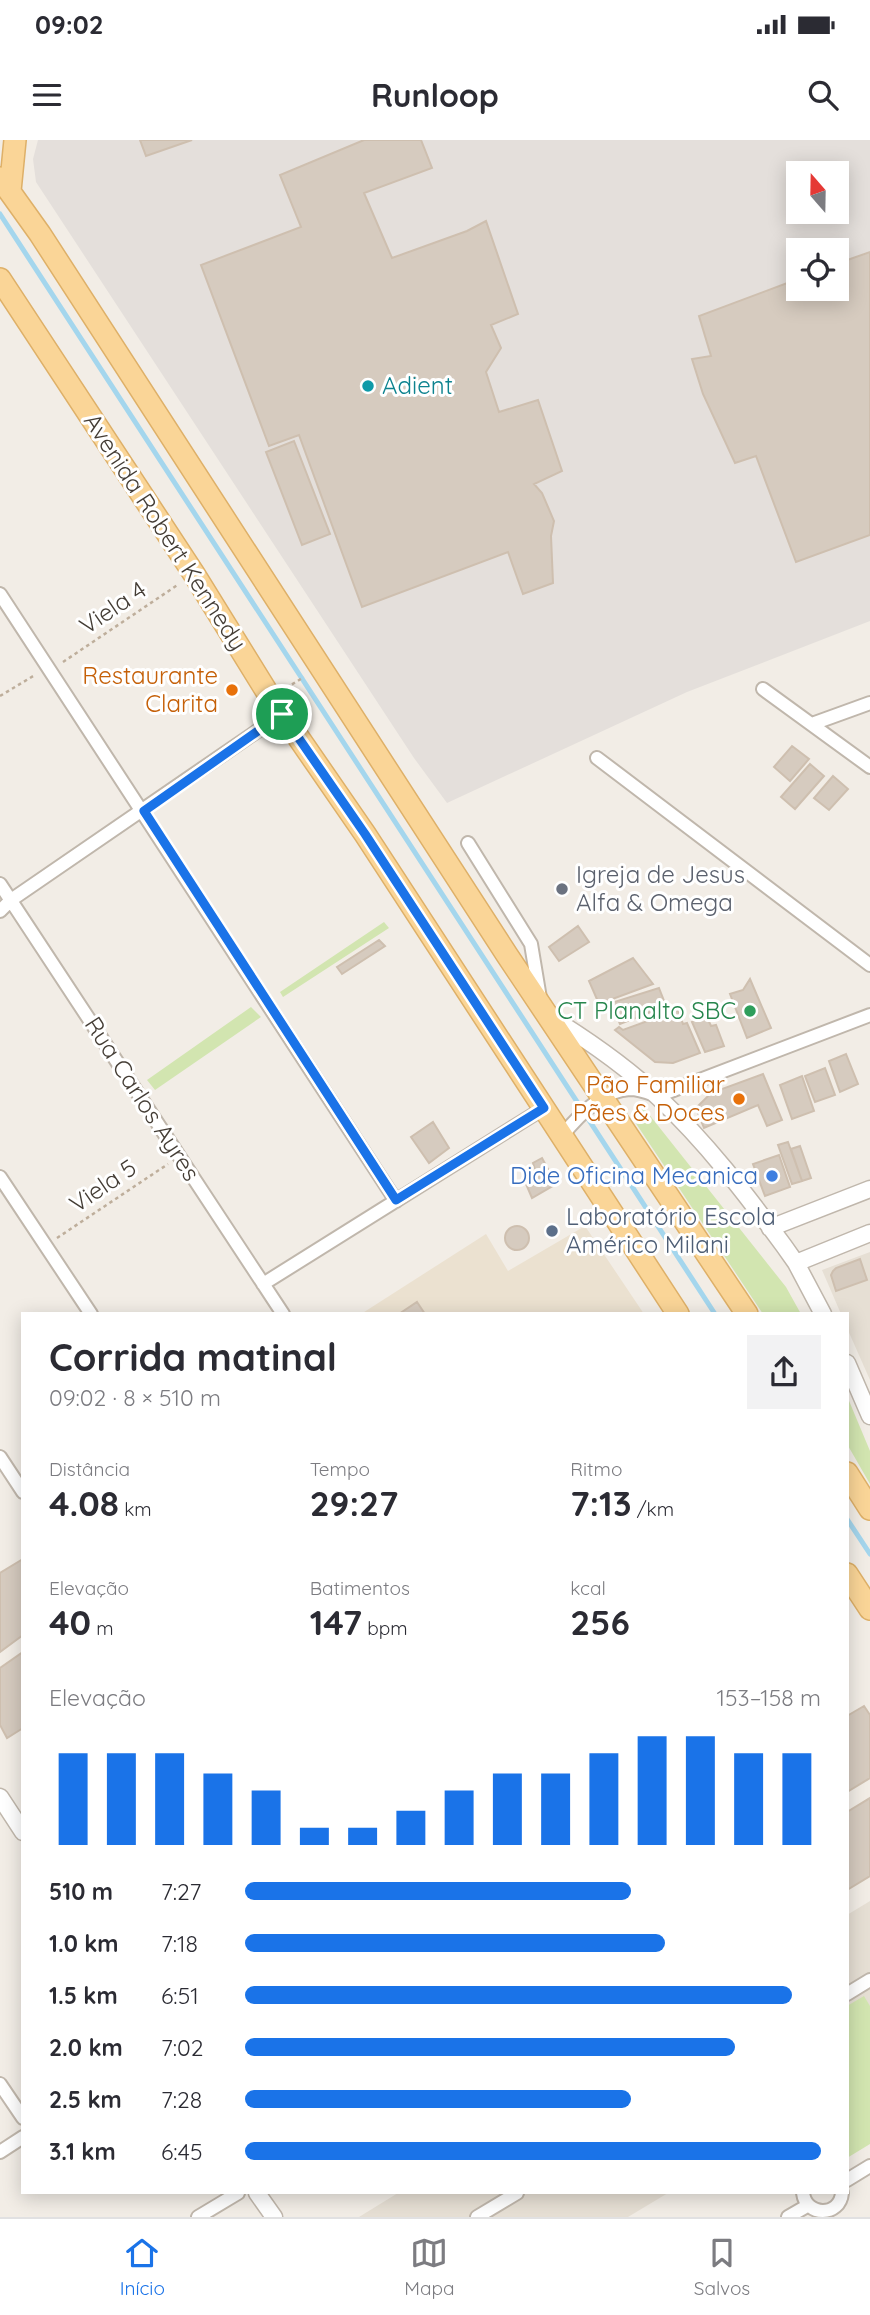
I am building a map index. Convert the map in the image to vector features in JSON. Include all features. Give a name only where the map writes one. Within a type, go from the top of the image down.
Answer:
[{"type":"main road","points":[[15,140],[5,185],[63,268],[545,1009],[599,1101],[746,1312]]},
{"type":"main road","name":"Avenida Robert Kennedy","points":[[0,280],[194,574],[282,714],[365,834],[544,1108],[565,1132],[677,1312]]},
{"type":"main road","points":[[849,1476],[870,1509]]},
{"type":"main road","points":[[849,1577],[870,1609]]},
{"type":"street","points":[[0,594],[396,1200]]},
{"type":"street","points":[[763,689],[870,766]]},
{"type":"street","points":[[812,724],[870,703]]},
{"type":"street","points":[[0,911],[11,900],[282,714]]},
{"type":"street","points":[[597,758],[870,965]]},
{"type":"street","points":[[468,843],[531,944],[545,1009],[658,1096],[714,1157],[796,1263],[822,1312]]},
{"type":"street","name":"Rua Carlos Ayres","points":[[0,884],[282,1312]]},
{"type":"street","points":[[565,1132],[599,1101],[615,1092],[639,1090],[658,1096],[870,1015]]},
{"type":"street","points":[[263,1284],[544,1108]]},
{"type":"street","points":[[0,1177],[90,1312]]},
{"type":"street","points":[[770,1228],[870,1189]]},
{"type":"street","points":[[796,1263],[870,1233]]},
{"type":"street","points":[[849,1366],[866,1391],[870,1416]]},
{"type":"street","points":[[0,1457],[21,1489]]},
{"type":"street","points":[[0,1797],[21,1829]]},
{"type":"street","points":[[849,1993],[870,1980]]},
{"type":"street","points":[[0,2084],[21,2115]]},
{"type":"street","points":[[0,2152],[21,2138]]},
{"type":"street","points":[[849,2179],[870,2166]]},
{"type":"street","points":[[198,2217],[236,2194]]},
{"type":"street","points":[[258,2194],[274,2217]]},
{"type":"street","points":[[477,2217],[515,2194]]},
{"type":"street","points":[[788,2217],[805,2199],[816,2213],[829,2215],[838,2207],[842,2194]]},
{"type":"path","name":"Viela 4","points":[[0,696],[31,677],[51,670],[194,574]]},
{"type":"path","points":[[286,688],[308,674]]},
{"type":"path","name":"Viela 5","points":[[46,1245],[180,1156]]},
{"type":"shaded area","points":[[38,140],[870,140],[870,621],[687,692],[447,803],[414,758],[36,182],[33,159]]},
{"type":"shaded area","points":[[585,1226],[643,1312],[364,1312],[486,1234],[508,1271]]},
{"type":"shaded area","points":[[870,1252],[870,1380],[849,1333],[849,1312],[840,1312],[822,1270]]},
{"type":"shaded area","points":[[870,1901],[870,2069],[849,2082],[849,1914]]},
{"type":"shaded area","points":[[396,2194],[666,2194],[628,2217],[359,2217]]},
{"type":"green space","points":[[384,922],[389,928],[283,997],[280,992]]},
{"type":"green space","points":[[251,1007],[261,1017],[155,1090],[147,1080]]},
{"type":"green space","points":[[644,1108],[786,1287],[800,1312],[762,1312],[631,1116]]},
{"type":"green space","points":[[849,1401],[870,1451],[870,1484],[849,1447]]},
{"type":"green space","points":[[864,1996],[870,2006],[870,2144],[849,2157],[849,2005]]},
{"type":"building","points":[[140,140],[192,140],[146,156]]},
{"type":"building","name":"Adient","points":[[364,140],[421,140],[432,168],[364,193],[392,258],[467,231],[486,221],[518,314],[491,325],[501,348],[486,372],[499,412],[538,400],[562,471],[534,484],[542,493],[554,521],[551,536],[553,583],[523,594],[508,552],[362,607],[299,435],[269,446],[201,265],[301,227],[280,175]]},
{"type":"building","points":[[870,252],[870,535],[796,562],[756,456],[735,463],[703,394],[692,359],[711,356],[699,316],[786,283],[786,301],[849,301],[849,259]]},
{"type":"building","points":[[294,441],[330,534],[302,545],[266,452]]},
{"type":"building","points":[[792,746],[809,759],[790,781],[774,767]]},
{"type":"building","points":[[810,764],[824,776],[795,809],[781,797]]},
{"type":"building","points":[[833,776],[848,789],[829,810],[814,798]]},
{"type":"building","points":[[578,926],[589,942],[559,961],[549,947]]},
{"type":"building","points":[[379,940],[385,946],[342,974],[337,967]]},
{"type":"building","points":[[633,958],[653,984],[599,1004],[589,981]]},
{"type":"building","name":"CT Planalto SBC","points":[[750,979],[771,1028],[747,1038],[730,994],[743,990]]},
{"type":"building","points":[[659,988],[666,1006],[620,1024],[611,1003]]},
{"type":"building","points":[[678,1010],[700,1053],[673,1063],[655,1062],[615,1030],[619,1027],[623,1030]]},
{"type":"building","points":[[706,1015],[711,1026],[716,1025],[724,1046],[705,1052],[692,1022]]},
{"type":"building","points":[[846,1054],[858,1084],[840,1092],[829,1061]]},
{"type":"building","points":[[825,1068],[835,1095],[815,1102],[805,1076]]},
{"type":"building","name":"Pão Familiar Pães & Doces","points":[[763,1074],[782,1120],[767,1126],[758,1105],[704,1128],[696,1108],[711,1093]]},
{"type":"building","points":[[802,1076],[814,1111],[792,1119],[780,1085]]},
{"type":"building","points":[[433,1122],[449,1148],[429,1163],[411,1137]]},
{"type":"building","points":[[788,1142],[802,1181],[792,1184],[778,1145]]},
{"type":"building","points":[[800,1146],[811,1178],[802,1181],[791,1149]]},
{"type":"building","name":"Dide Oficina Mecanica","points":[[779,1155],[790,1187],[765,1196],[753,1164]]},
{"type":"building","points":[[542,1158],[556,1184],[532,1198],[523,1177],[535,1170],[533,1163]]},
{"type":"building","points":[[517,1226],[526,1229],[529,1238],[526,1247],[517,1250],[508,1247],[505,1238],[508,1229]]},
{"type":"building","points":[[860,1259],[867,1280],[836,1291],[831,1275],[833,1271]]},
{"type":"building","points":[[417,1302],[424,1312],[402,1312]]},
{"type":"building","points":[[21,1560],[21,1636],[0,1652],[0,1573]]},
{"type":"building","points":[[21,1653],[21,1729],[7,1738],[0,1725],[0,1668]]},
{"type":"building","points":[[864,1706],[870,1715],[870,1778],[849,1791],[849,1715]]},
{"type":"building","points":[[870,1798],[870,1876],[849,1889],[849,1811]]},
{"type":"waterway","points":[[0,214],[714,1312]]},
{"type":"waterway","points":[[849,1522],[870,1554]]},
{"type":"place","name":"Adient","points":[[368,386]]},
{"type":"place","name":"Restaurante Clarita","points":[[232,690]]},
{"type":"place","name":"Igreja de Jesus Alfa & Omega","points":[[562,889]]},
{"type":"place","name":"CT Planalto SBC","points":[[750,1011]]},
{"type":"place","name":"Pão Familiar Pães & Doces","points":[[739,1099]]},
{"type":"place","name":"Dide Oficina Mecanica","points":[[772,1176]]},
{"type":"place","name":"Laboratório Escola Américo Milani","points":[[552,1231]]},
{"type":"route","points":[[282,714],[365,834],[544,1108],[396,1200],[144,811],[282,714]]}]
